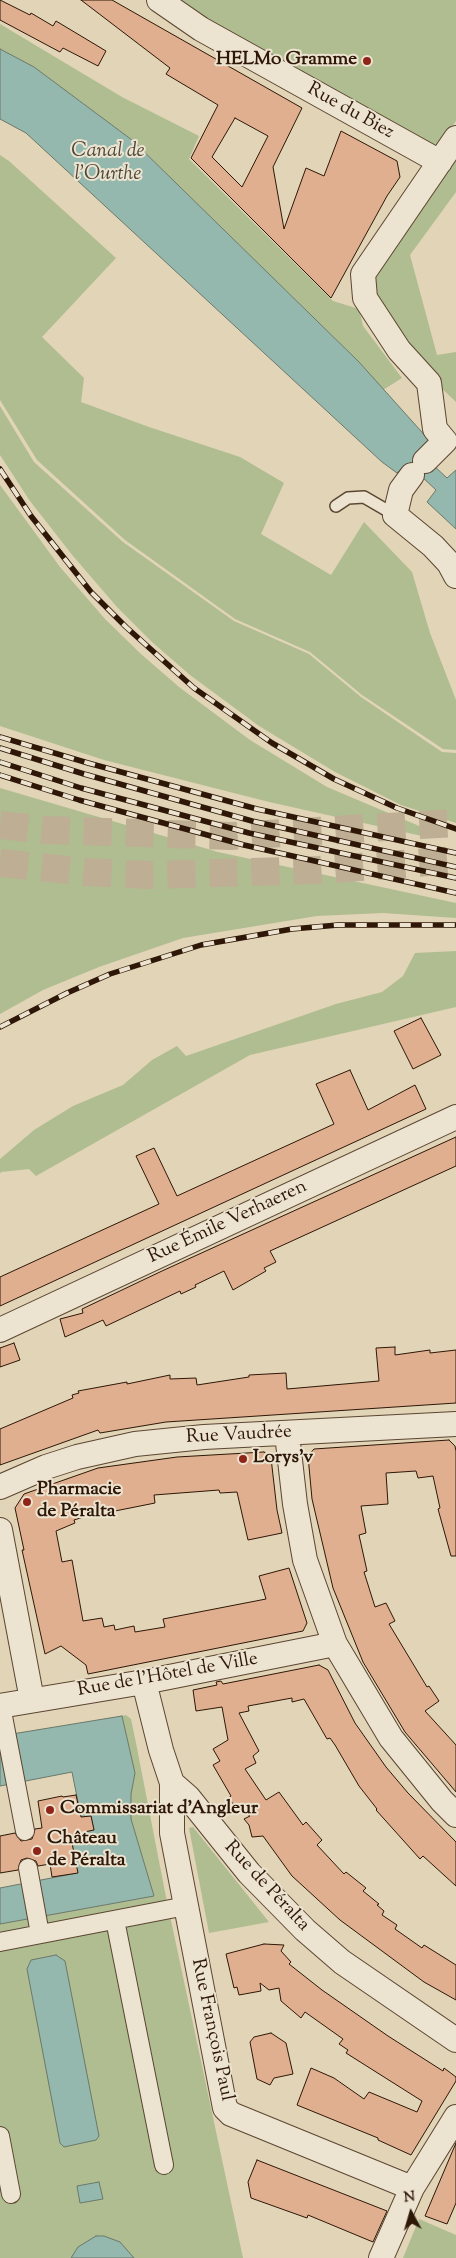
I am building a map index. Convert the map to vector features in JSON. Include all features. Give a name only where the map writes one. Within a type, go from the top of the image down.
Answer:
[{"type":"street","name":"Rue du Biez","points":[[159,0],[201,29],[440,162]]},
{"type":"street","points":[[456,138],[363,274],[365,298],[399,350],[429,383],[434,428],[445,441],[401,490],[395,515],[433,546],[449,563],[456,576]]},
{"type":"street","name":"Rue Émile Verhaeren","points":[[0,1330],[456,1117]]},
{"type":"street","name":"Rue Vaudrée","points":[[0,1487],[46,1467],[77,1457],[135,1444],[204,1437],[456,1424]]},
{"type":"street","points":[[287,1434],[295,1504],[305,1560],[335,1644],[391,1738],[442,1801],[456,1815]]},
{"type":"street","points":[[0,1530],[32,1700]]},
{"type":"street","name":"Rue de l'Hôtel de Ville","points":[[0,1706],[144,1682],[335,1644]]},
{"type":"street","name":"Rue de Péralta","points":[[144,1682],[161,1750],[172,1782],[188,1797],[249,1873],[305,1930],[342,1962],[456,2040]]},
{"type":"street","points":[[0,1706],[25,1831]]},
{"type":"street","name":"Rue François Paul","points":[[172,1782],[172,1833],[225,2108],[231,2114],[412,2188]]},
{"type":"street","points":[[29,1875],[39,1926]]},
{"type":"street","points":[[0,1942],[39,1926],[115,1920],[186,1906]]},
{"type":"street","points":[[115,1920],[164,2165]]},
{"type":"street","points":[[381,2258],[412,2188],[456,2117]]},
{"type":"street","points":[[0,2136],[10,2194]]},
{"type":"lane","points":[[336,506],[348,498],[364,498],[395,515]]},
{"type":"green space","name":"HELMo Gramme","points":[[174,0],[456,0],[456,121],[436,150],[293,66]]},
{"type":"green space","points":[[0,24],[122,97],[199,136],[189,159],[333,301],[359,309],[363,326],[402,378],[383,390],[359,362],[132,140],[34,67],[0,49]]},
{"type":"green space","points":[[456,151],[456,192],[410,255],[437,355],[456,352],[456,402],[433,380],[374,296],[370,275]]},
{"type":"green space","points":[[0,155],[116,258],[42,337],[84,378],[81,402],[240,457],[284,483],[261,534],[331,575],[364,522],[412,572],[430,633],[456,700],[456,750],[443,749],[362,695],[310,652],[235,619],[125,540],[37,460],[0,400]]},
{"type":"green space","points":[[0,406],[34,462],[123,542],[234,621],[309,654],[361,697],[442,752],[456,753],[456,823],[401,805],[335,772],[259,726],[190,675],[152,642],[117,607],[73,556],[30,501],[0,455]]},
{"type":"green space","points":[[0,485],[60,567],[105,619],[179,687],[250,740],[327,787],[424,828],[422,836],[269,802],[104,760],[0,726]]},
{"type":"green space","points":[[0,788],[218,852],[456,903],[456,918],[383,913],[317,916],[183,938],[99,967],[43,990],[0,1014]]},
{"type":"green space","points":[[456,951],[456,1007],[250,1055],[36,1176],[29,1169],[1,1172],[0,1174],[0,1159],[34,1130],[73,1106],[123,1085],[152,1060],[177,1046],[186,1056],[336,1004],[382,992],[403,976],[415,953]]},
{"type":"green space","points":[[126,1715],[131,1719],[166,1897],[243,2258],[0,2258],[0,1924],[154,1896],[131,1819],[131,1794],[135,1773],[122,1716]]},
{"type":"green space","points":[[193,1827],[269,1922],[209,1933],[189,1828]]},
{"type":"green space","points":[[419,2219],[456,2235],[456,2258],[403,2258]]},
{"type":"water","name":"Canal de l'Ourthe","points":[[0,49],[34,67],[132,140],[359,362],[429,440],[418,451],[447,478],[456,470],[456,529],[427,502],[436,490],[407,463],[397,473],[382,462],[26,133],[0,119]]},
{"type":"water","points":[[122,1716],[135,1773],[131,1794],[131,1819],[154,1896],[0,1924],[0,1888],[77,1873],[71,1838],[94,1830],[91,1816],[81,1817],[72,1772],[0,1786],[0,1736]]},
{"type":"water","points":[[56,1955],[65,1961],[99,2136],[96,2140],[64,2147],[60,2143],[27,1969],[31,1960]]},
{"type":"water","points":[[99,2182],[103,2199],[80,2203],[77,2186]]},
{"type":"water","points":[[96,2236],[104,2236],[120,2242],[134,2258],[71,2258],[78,2247]]},
{"type":"building","points":[[0,0],[30,15],[31,13],[53,26],[56,21],[106,51],[98,66],[63,48],[60,52],[0,20]]},
{"type":"building","points":[[81,0],[112,0],[302,108],[273,167],[284,229],[306,168],[324,176],[341,131],[397,161],[400,177],[387,196],[331,298],[191,158],[218,105],[166,74],[170,68]],"holes":[[[235,118],[268,136],[242,187],[212,157]]]},
{"type":"building","points":[[421,1018],[441,1055],[413,1069],[394,1031]]},
{"type":"building","points":[[350,1070],[368,1110],[415,1085],[426,1109],[0,1306],[0,1277],[159,1204],[136,1156],[154,1148],[177,1196],[334,1124],[316,1084]]},
{"type":"building","points":[[456,1137],[456,1166],[270,1251],[276,1262],[264,1268],[266,1271],[233,1290],[224,1271],[181,1294],[180,1291],[106,1326],[103,1320],[65,1337],[60,1319],[83,1313],[82,1309],[162,1271]]},
{"type":"building","points":[[14,1343],[20,1360],[0,1367],[0,1348]]},
{"type":"building","points":[[395,1347],[395,1355],[430,1350],[430,1353],[456,1350],[456,1403],[166,1422],[100,1433],[98,1430],[0,1465],[0,1429],[73,1398],[72,1395],[79,1393],[78,1391],[170,1375],[170,1379],[196,1378],[197,1385],[249,1377],[249,1375],[286,1373],[287,1389],[379,1381],[376,1348]]},
{"type":"building","points":[[449,1440],[455,1446],[456,1451],[456,1556],[451,1556],[438,1509],[440,1508],[433,1476],[418,1478],[416,1471],[386,1473],[388,1504],[361,1506],[366,1533],[359,1535],[367,1571],[364,1572],[375,1607],[386,1603],[395,1621],[389,1624],[427,1687],[429,1686],[439,1701],[425,1711],[456,1745],[456,1792],[405,1732],[363,1662],[333,1588],[312,1499],[308,1456],[314,1449]]},
{"type":"building","points":[[264,1452],[271,1458],[277,1510],[282,1533],[248,1540],[237,1492],[220,1493],[219,1490],[154,1495],[155,1503],[110,1512],[109,1509],[74,1520],[75,1523],[56,1531],[62,1562],[72,1560],[83,1621],[102,1618],[104,1627],[114,1625],[115,1630],[134,1626],[135,1632],[165,1627],[163,1619],[266,1599],[259,1576],[289,1568],[307,1623],[303,1631],[88,1674],[86,1665],[61,1646],[45,1654],[22,1550],[24,1550],[15,1508],[24,1494],[98,1468],[177,1457]]},
{"type":"building","points":[[319,1665],[328,1670],[355,1723],[386,1767],[408,1793],[456,1842],[456,1886],[423,1856],[420,1859],[376,1810],[359,1786],[335,1745],[330,1738],[327,1739],[304,1699],[292,1702],[292,1698],[248,1706],[249,1711],[239,1713],[259,1751],[253,1756],[256,1763],[245,1769],[266,1800],[279,1792],[303,1825],[306,1822],[322,1840],[317,1845],[344,1874],[346,1872],[366,1888],[363,1891],[379,1904],[377,1905],[384,1911],[382,1915],[397,1925],[395,1929],[422,1948],[424,1945],[456,1965],[456,2000],[424,1982],[340,1920],[292,1876],[263,1836],[252,1837],[249,1825],[244,1819],[250,1816],[227,1799],[231,1796],[213,1765],[220,1761],[213,1749],[228,1740],[222,1707],[196,1711],[193,1690],[217,1685],[216,1682],[221,1681],[223,1684]]},
{"type":"building","name":"Château de Péralta","points":[[76,1795],[81,1817],[91,1816],[94,1830],[71,1838],[78,1873],[52,1877],[50,1864],[38,1866],[36,1861],[27,1858],[21,1860],[18,1870],[0,1873],[0,1836],[15,1833],[21,1841],[32,1839],[35,1829],[42,1828],[38,1801]]},
{"type":"building","points":[[264,1944],[284,1945],[281,1951],[291,1962],[289,1964],[322,1990],[388,2036],[443,2071],[444,2068],[456,2077],[456,2081],[411,2155],[378,2140],[378,2138],[297,2105],[311,2068],[334,2078],[364,2099],[369,2092],[417,2112],[422,2101],[346,2053],[348,2050],[339,2044],[343,2039],[305,2012],[301,2018],[281,2001],[279,1988],[269,1990],[260,1983],[261,1991],[239,1995],[237,1987],[234,1988],[226,1954]]},
{"type":"building","points":[[271,2033],[286,2043],[293,2074],[274,2078],[270,2085],[257,2079],[250,2042],[254,2037]]},
{"type":"building","points":[[456,2143],[456,2203],[447,2224],[425,2216]]},
{"type":"building","points":[[257,2160],[387,2211],[373,2242],[308,2215],[307,2218],[251,2198],[248,2182]]},
{"type":"tunnel","points":[[0,825],[46,830],[231,836],[456,823]]},
{"type":"tunnel","points":[[0,863],[86,872],[149,875],[319,870],[456,860]]},
{"type":"railway","points":[[0,469],[31,516],[91,592],[126,627],[194,688],[272,743],[334,779],[397,808],[456,829]]},
{"type":"railway","points":[[0,737],[257,809],[456,853]]},
{"type":"railway","points":[[0,748],[84,774],[252,821],[456,867]]},
{"type":"railway","points":[[0,762],[81,788],[249,833],[456,878]]},
{"type":"railway","points":[[0,775],[79,800],[244,845],[456,893]]},
{"type":"railway","points":[[0,1027],[67,993],[110,974],[201,945],[292,929],[338,925],[456,925]]},
{"type":"place","name":"HELMo Gramme","points":[[367,61]]},
{"type":"place","name":"Lorys'v","points":[[243,1459]]},
{"type":"place","name":"Pharmacie de Péralta","points":[[27,1502]]},
{"type":"place","name":"Commissariat d'Angleur","points":[[50,1810]]},
{"type":"place","name":"Château de Péralta","points":[[37,1851]]}]
